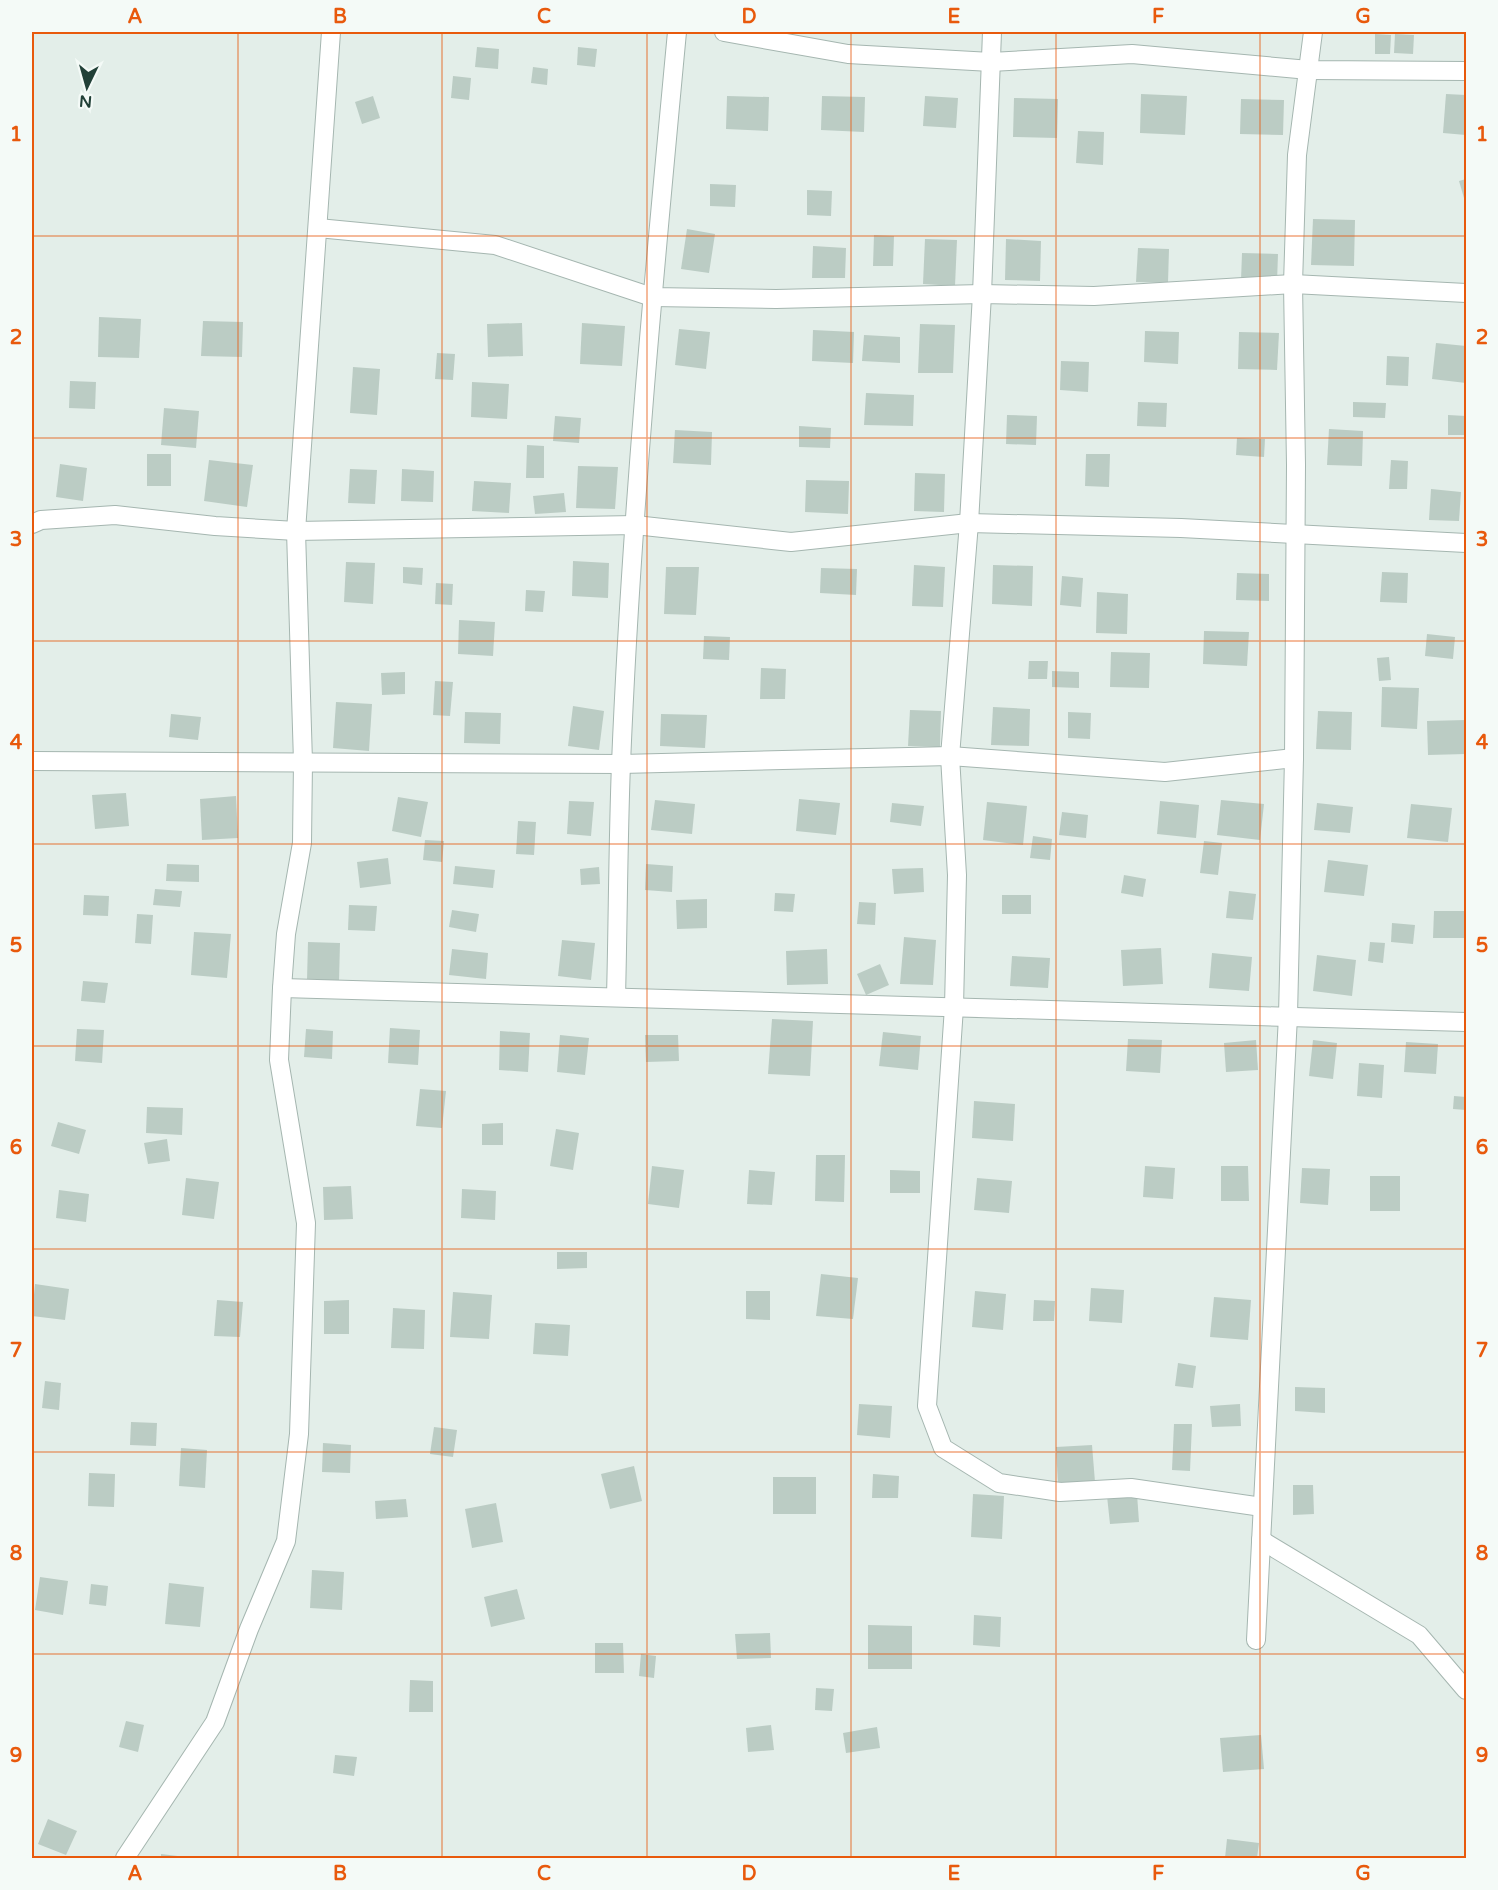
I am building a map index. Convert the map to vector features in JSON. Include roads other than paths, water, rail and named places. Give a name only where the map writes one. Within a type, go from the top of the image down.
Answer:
[{"type":"street","points":[[125,1858],[215,1722],[249,1629],[285,1541],[299,1434],[306,1222],[279,1060],[286,934],[302,843],[303,762],[296,531],[331,32]]},
{"type":"street","points":[[616,997],[621,764],[635,525],[652,297],[677,32]]},
{"type":"street","points":[[724,32],[848,54],[991,62],[1132,54],[1309,70],[1467,71]]},
{"type":"street","points":[[992,32],[982,294],[969,523],[950,756],[957,875],[954,1006],[927,1406],[943,1448],[999,1483],[1060,1492],[1131,1488],[1262,1507]]},
{"type":"street","points":[[1256,1640],[1288,1016],[1294,758],[1296,465],[1293,284],[1297,155],[1313,32]]},
{"type":"street","points":[[318,228],[495,245],[652,297],[776,300],[982,294],[1094,296],[1293,284],[1467,293]]},
{"type":"street","points":[[32,524],[41,520],[115,515],[215,526],[296,531],[635,525],[791,542],[969,523],[1181,528],[1467,543]]},
{"type":"street","points":[[32,761],[621,764],[950,756],[1165,772],[1294,758]]},
{"type":"street","points":[[282,988],[1467,1022]]},
{"type":"street","points":[[1261,1540],[1419,1635],[1467,1690]]}]
